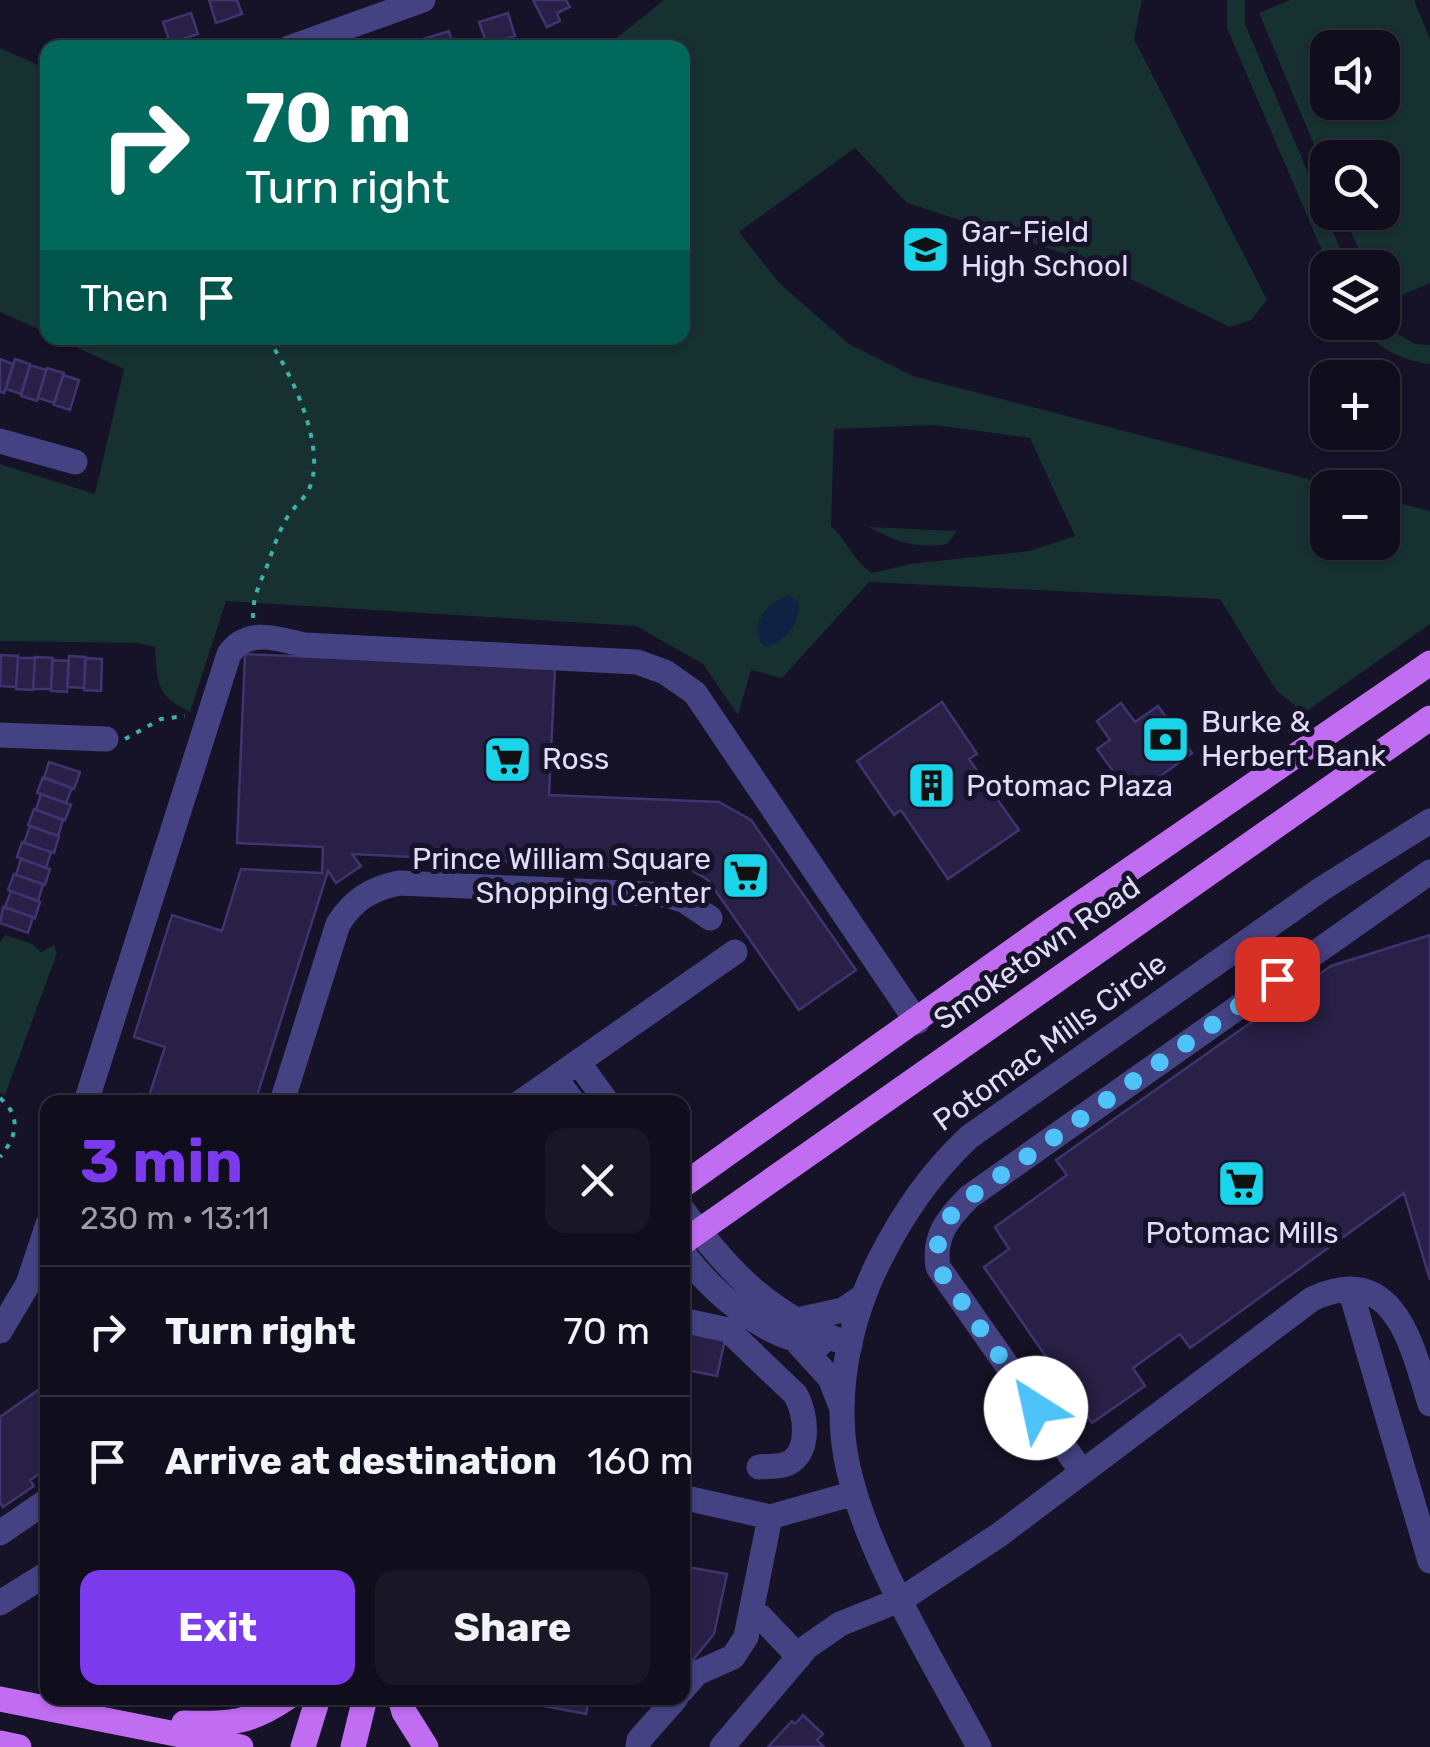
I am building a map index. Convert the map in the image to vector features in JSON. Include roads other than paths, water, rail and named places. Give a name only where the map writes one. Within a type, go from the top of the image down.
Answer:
[{"type":"main road","name":"Smoketown Road","points":[[690,1180],[1042,930],[1430,663]]},
{"type":"main road","name":"Smoketown Road","points":[[691,1237],[1430,718]]},
{"type":"main road","points":[[1262,780],[1288,818]]},
{"type":"main road","points":[[0,1699],[241,1747]]},
{"type":"main road","points":[[148,1728],[186,1723],[230,1724],[277,1705]]},
{"type":"main road","points":[[302,1747],[316,1705]]},
{"type":"main road","points":[[353,1747],[363,1705]]},
{"type":"main road","points":[[403,1705],[426,1747]]},
{"type":"main road","points":[[0,1743],[19,1747]]},
{"type":"street","points":[[312,40],[424,0]]},
{"type":"street","points":[[0,442],[75,462]]},
{"type":"street","points":[[88,1095],[229,654],[244,640],[256,636],[306,645],[637,662],[682,681],[695,693],[917,1022]]},
{"type":"street","points":[[1,739],[106,739]]},
{"type":"street","name":"Potomac Mills Circle","points":[[979,1747],[870,1538],[843,1438],[850,1345],[864,1296],[903,1214],[933,1173],[969,1137],[1323,888],[1430,820]]},
{"type":"street","points":[[1082,1472],[938,1268],[938,1238],[952,1214],[970,1197],[1430,872]]},
{"type":"street","points":[[284,1095],[338,924],[360,897],[376,888],[399,882],[667,895],[685,901],[710,918]]},
{"type":"street","points":[[531,1095],[735,952]]},
{"type":"street","points":[[578,1062],[602,1095]]},
{"type":"street","points":[[555,1078],[568,1095]]},
{"type":"street","points":[[691,1237],[796,1332],[830,1378],[842,1415]]},
{"type":"street","points":[[0,1330],[28,1284],[40,1248]]},
{"type":"street","points":[[690,1260],[734,1303],[796,1332],[850,1345]]},
{"type":"street","points":[[1350,1289],[1430,1561]]},
{"type":"street","points":[[722,1747],[822,1634],[902,1599],[999,1536],[1312,1298],[1330,1290],[1350,1289],[1378,1298],[1404,1323],[1430,1404]]},
{"type":"street","points":[[796,1332],[864,1296]]},
{"type":"street","points":[[690,1322],[728,1330],[802,1405],[804,1432],[798,1454],[784,1465],[758,1467]]},
{"type":"street","points":[[690,1500],[770,1516],[855,1493]]},
{"type":"street","points":[[0,1532],[40,1505]]},
{"type":"street","points":[[690,1681],[697,1673],[733,1657],[746,1637],[770,1516]]},
{"type":"street","points":[[0,1602],[40,1579]]},
{"type":"street","points":[[751,1617],[761,1617],[799,1657]]},
{"type":"street","points":[[638,1747],[639,1740],[670,1705]]},
{"type":"water","points":[[789,596],[799,603],[794,625],[778,642],[764,647],[758,631],[762,616],[773,603]]},
{"type":"place","name":"Gar-Field High School","points":[[926,249]]},
{"type":"place","name":"Burke & Herbert Bank","points":[[1166,739]]},
{"type":"place","name":"Ross","points":[[507,759]]},
{"type":"place","name":"Potomac Plaza","points":[[931,786]]},
{"type":"place","name":"Prince William Square Shopping Center","points":[[746,876]]},
{"type":"place","name":"Potomac Mills","points":[[1242,1184]]}]
